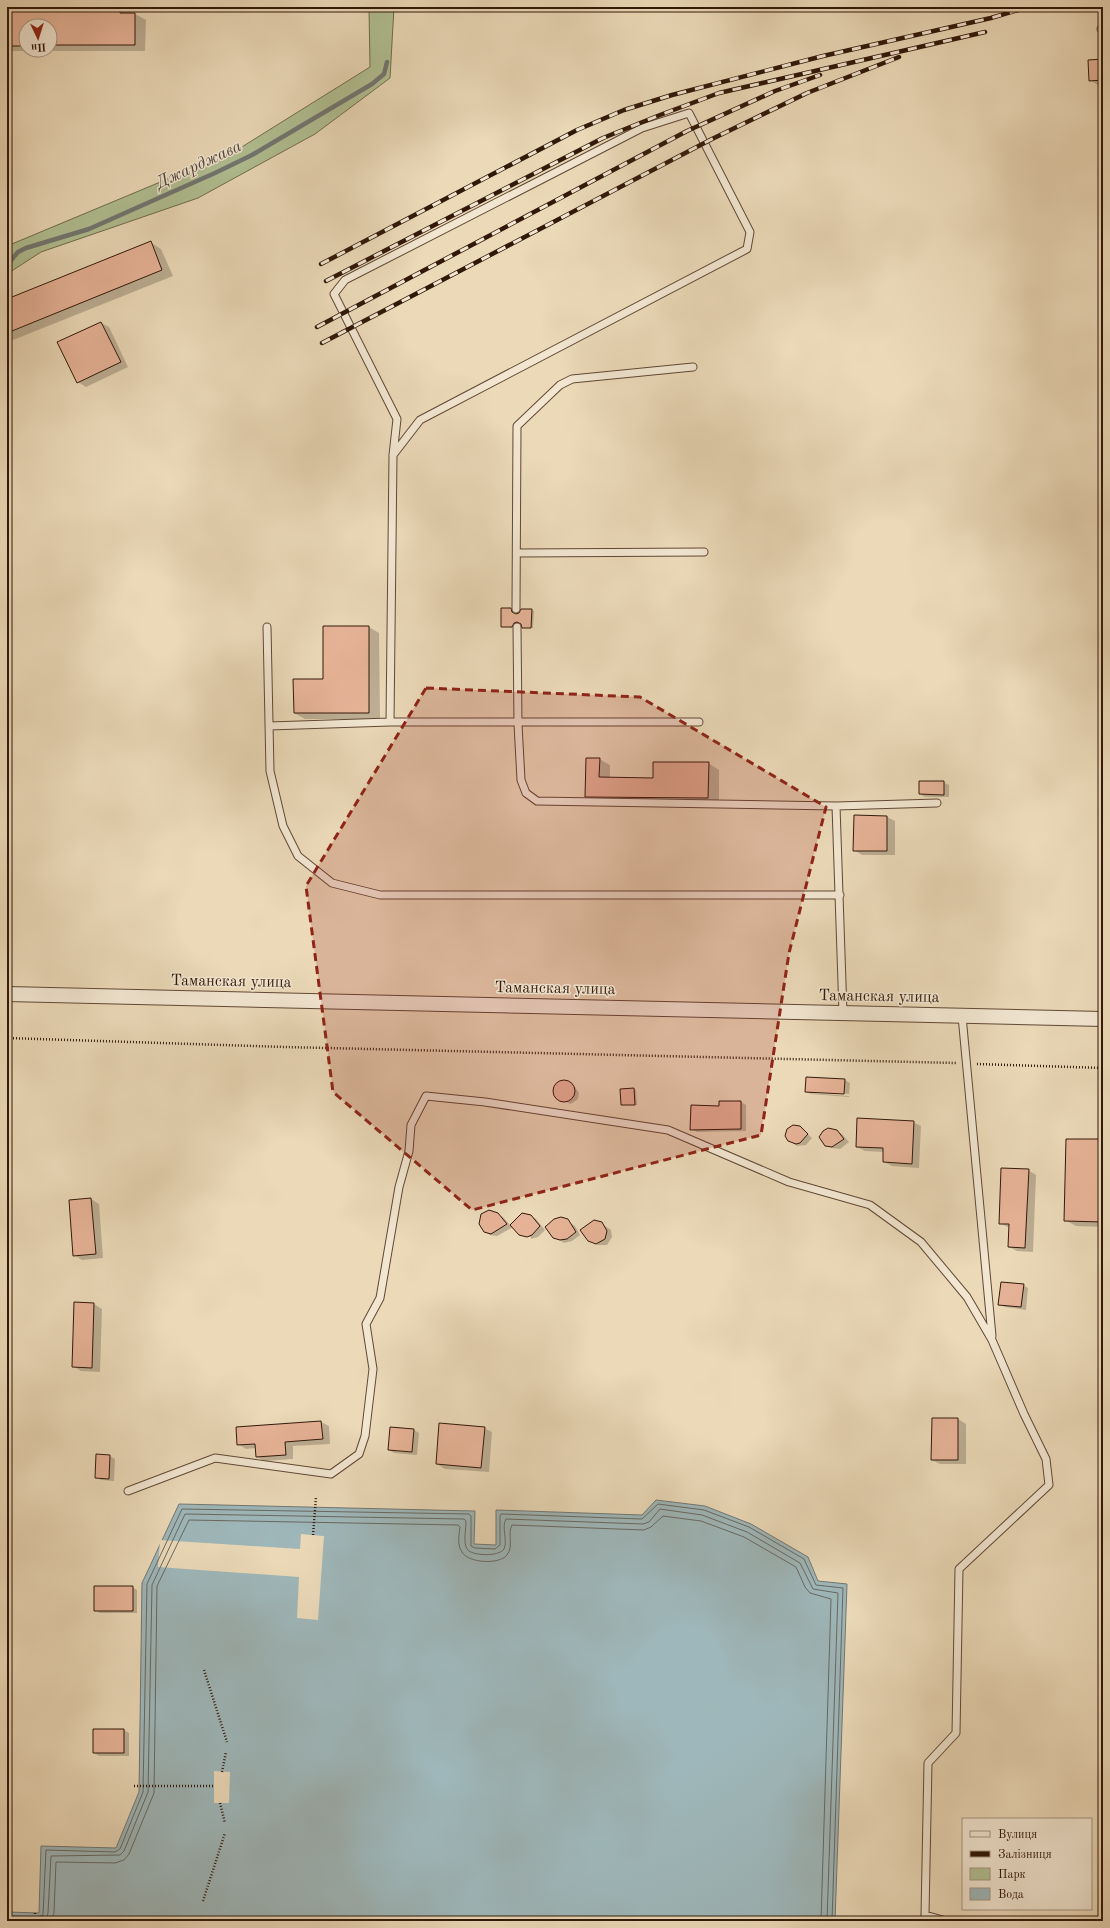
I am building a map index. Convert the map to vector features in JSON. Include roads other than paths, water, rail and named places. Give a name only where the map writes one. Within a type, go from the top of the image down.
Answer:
[{"type":"street","name":"Таманская улица","points":[[7,994],[1103,1019]]},
{"type":"lane","points":[[390,722],[393,454],[397,419],[334,294],[345,280],[642,128],[689,113],[750,232],[747,249],[420,420],[393,454]]},
{"type":"lane","points":[[516,608],[517,426],[560,385],[572,379],[693,366]]},
{"type":"lane","points":[[517,553],[704,552]]},
{"type":"lane","points":[[267,627],[270,771],[283,826],[298,856],[332,883],[380,895],[840,895]]},
{"type":"lane","points":[[517,628],[518,724],[521,780],[526,793],[537,801],[836,806],[937,803]]},
{"type":"lane","points":[[269,726],[390,722],[518,724],[699,722]]},
{"type":"lane","points":[[836,806],[843,1012]]},
{"type":"lane","points":[[962,1016],[992,1340]]},
{"type":"lane","points":[[128,1491],[215,1458],[331,1474],[359,1454],[365,1436],[373,1369],[366,1324],[380,1298],[399,1187],[409,1151],[411,1125],[426,1096],[485,1102],[668,1130],[789,1182],[870,1205],[921,1242],[967,1297],[992,1340],[1046,1460],[1049,1485],[959,1569],[956,1733],[928,1763],[925,1915],[946,1921]]},
{"type":"water","points":[[656,1500],[705,1506],[751,1524],[808,1557],[818,1581],[847,1584],[835,1921],[7,1921],[7,1912],[39,1913],[41,1846],[116,1848],[139,1792],[142,1583],[179,1504],[475,1511],[474,1544],[496,1545],[496,1510],[642,1515]]},
{"type":"waterway","name":"Джарджава","points":[[7,265],[18,252],[26,248],[89,229],[252,155],[372,84],[384,74],[387,62]]},
{"type":"railway","points":[[321,264],[577,130],[624,110],[672,95],[823,56],[991,18],[1028,7]]},
{"type":"railway","points":[[326,281],[603,138],[660,115],[719,93],[985,32]]},
{"type":"railway","points":[[322,343],[712,139],[807,93],[899,57]]},
{"type":"railway","points":[[317,327],[687,131],[775,91],[820,75]]}]
